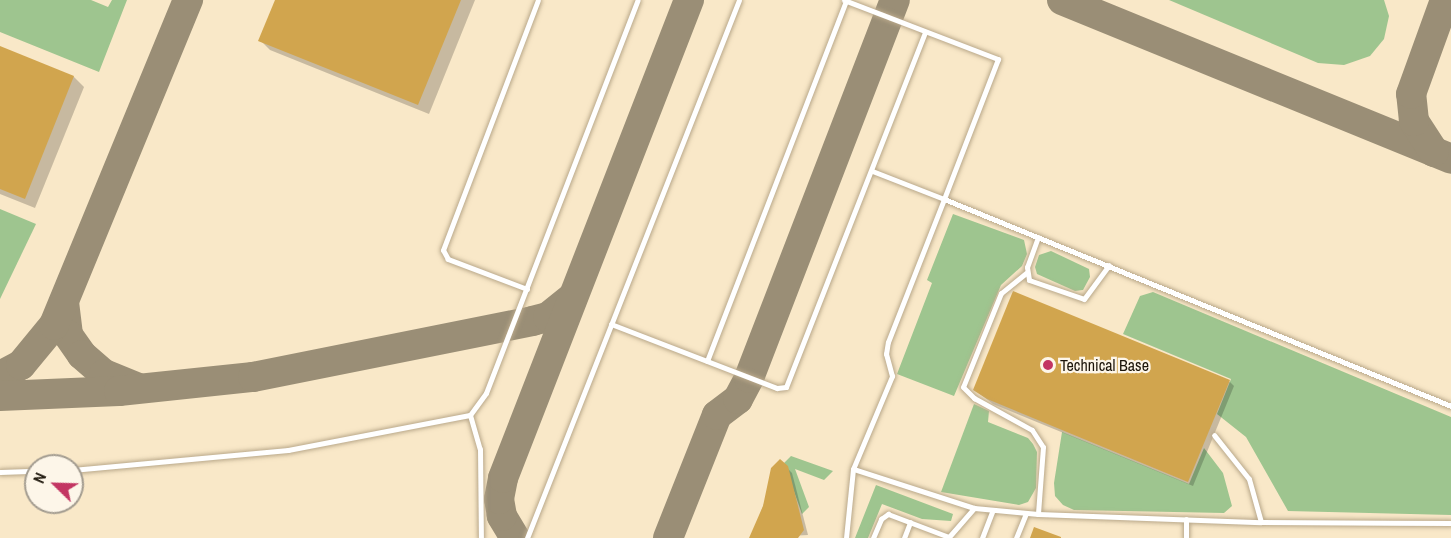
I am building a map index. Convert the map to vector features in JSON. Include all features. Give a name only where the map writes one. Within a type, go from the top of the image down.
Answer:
[{"type":"lane","points":[[527,289],[448,259],[443,250],[538,0]]},
{"type":"lane","points":[[84,469],[288,450],[470,415],[486,393],[638,0]]},
{"type":"lane","points":[[527,538],[739,0]]},
{"type":"lane","points":[[707,361],[845,0],[925,33],[998,59],[888,342],[886,354],[892,376],[853,469],[846,538]]},
{"type":"lane","points":[[611,324],[777,388],[786,387],[925,33]]},
{"type":"lane","points":[[872,171],[1109,265],[1451,406]]},
{"type":"lane","points":[[1038,237],[1026,273],[1029,280],[1084,299],[1109,265]]},
{"type":"lane","points":[[1026,273],[1010,282],[1002,293],[963,387],[974,398],[1032,430],[1038,439],[1042,447],[1038,514]]},
{"type":"lane","points":[[470,415],[480,449],[481,538]]},
{"type":"lane","points":[[1214,435],[1249,479],[1261,522]]},
{"type":"lane","points":[[853,469],[974,508],[1026,513],[1261,522],[1451,523]]},
{"type":"lane","points":[[0,472],[24,471]]},
{"type":"lane","points":[[873,538],[885,515],[910,522],[948,538],[974,508]]},
{"type":"lane","points":[[982,538],[993,510]]},
{"type":"lane","points":[[1017,538],[1026,513]]},
{"type":"lane","points":[[1186,519],[1186,538]]},
{"type":"lane","points":[[904,538],[910,522]]},
{"type":"green space","points":[[0,0],[91,0],[108,7],[112,0],[127,0],[99,72],[0,32]]},
{"type":"green space","points":[[1169,0],[1384,0],[1389,16],[1384,39],[1370,56],[1344,65],[1318,63]]},
{"type":"green space","points":[[0,209],[36,224],[0,299]]},
{"type":"green space","points":[[953,214],[1024,240],[1027,254],[1022,266],[1001,285],[954,396],[897,374],[932,283],[927,280]]},
{"type":"green space","points":[[1051,251],[1089,269],[1090,277],[1083,290],[1075,291],[1037,274],[1035,267],[1039,255]]},
{"type":"green space","points":[[1153,292],[1451,417],[1451,515],[1288,511],[1246,437],[1217,414],[1231,379],[1123,334],[1140,296]]},
{"type":"green space","points":[[974,404],[989,411],[988,422],[1028,438],[1033,444],[1037,452],[1036,488],[1028,502],[1019,505],[941,492]]},
{"type":"green space","points":[[1062,432],[1189,484],[1204,448],[1223,473],[1232,506],[1224,513],[1074,510],[1063,505],[1055,496],[1054,483]]},
{"type":"green space","points":[[791,456],[833,471],[824,480],[795,469],[809,507],[802,514],[784,463]]},
{"type":"green space","points":[[876,485],[953,514],[951,521],[922,519],[882,504],[868,538],[855,538]]},
{"type":"building","points":[[275,0],[461,0],[418,105],[258,41]]},
{"type":"building","points":[[0,46],[74,76],[25,199],[0,189]]},
{"type":"building","points":[[1013,291],[1230,380],[1188,482],[987,399],[973,390]]},
{"type":"building","points":[[780,459],[788,466],[804,530],[798,538],[749,538],[763,506],[771,468]]},
{"type":"building","points":[[1034,527],[1061,537],[1061,538],[1030,538]]},
{"type":"taxiway","points":[[0,376],[21,365],[54,325],[188,0]]},
{"type":"taxiway","points":[[515,538],[502,516],[499,499],[503,478],[689,0]]},
{"type":"taxiway","points":[[668,538],[717,415],[738,399],[749,378],[895,0]]},
{"type":"taxiway","points":[[1062,0],[1451,159]]},
{"type":"taxiway","points":[[1434,152],[1414,121],[1411,94],[1445,0]]},
{"type":"taxiway","points":[[0,396],[119,391],[253,377],[532,321],[548,317],[573,297]]},
{"type":"taxiway","points":[[64,302],[68,335],[82,355],[104,374],[136,387]]},
{"type":"place","name":"Technical Base","points":[[1048,365]]}]
